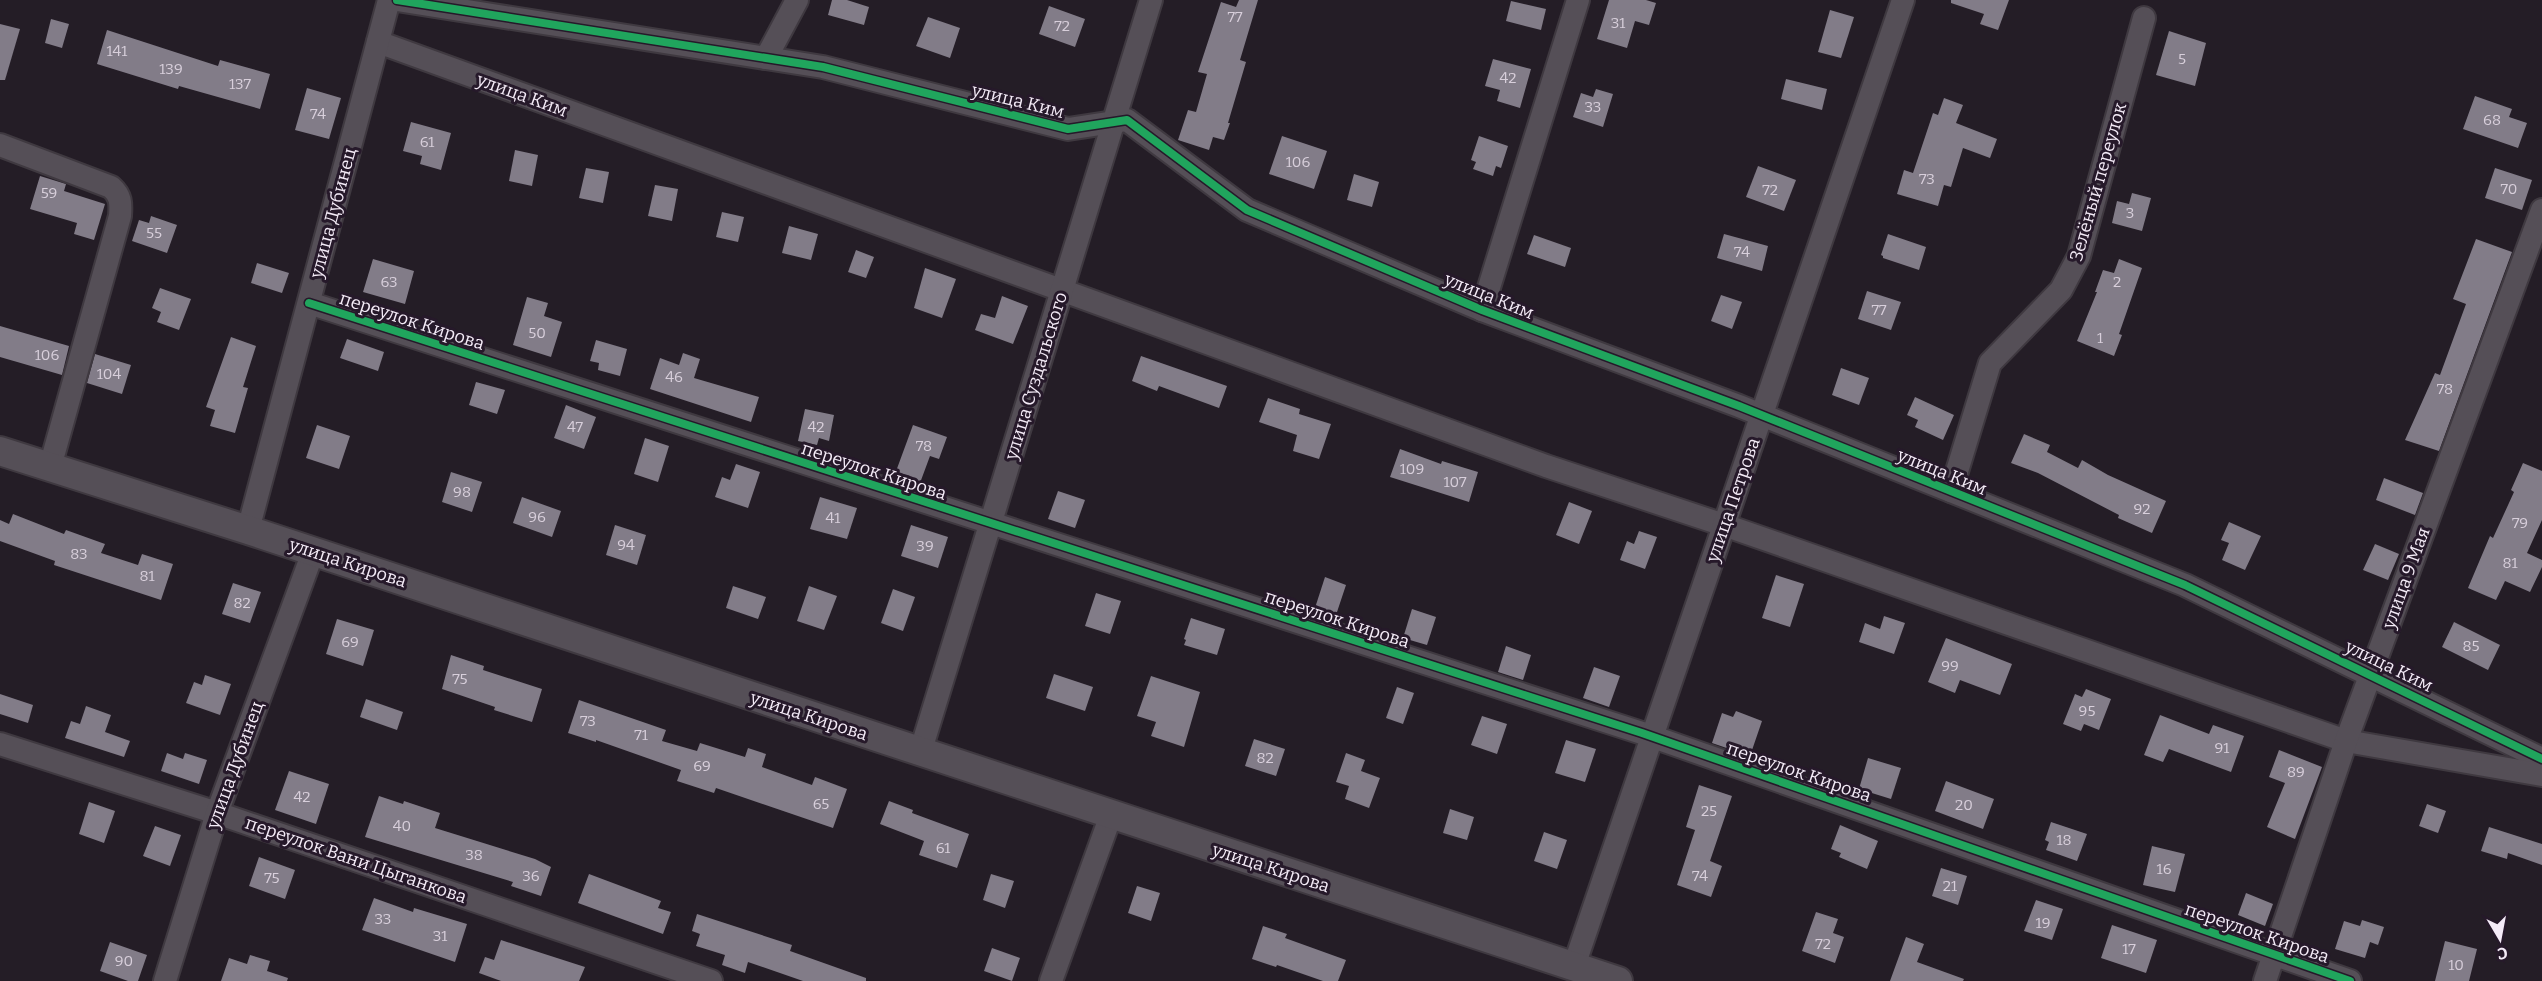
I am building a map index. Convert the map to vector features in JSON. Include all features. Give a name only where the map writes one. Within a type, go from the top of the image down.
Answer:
[{"type":"street","name":"улица Дубинец","points":[[248,530],[389,0]]},
{"type":"street","name":"улица Ким","points":[[397,0],[823,67],[1068,129],[1127,120],[1247,210],[1482,310],[1762,415],[2185,585],[2542,759]]},
{"type":"street","points":[[766,58],[796,0]]},
{"type":"street","name":"улица Суздальского","points":[[920,753],[1151,0]]},
{"type":"street","points":[[1482,310],[1578,0]]},
{"type":"street","name":"улица Петрова","points":[[1574,966],[1903,0]]},
{"type":"street","name":"Зелёный переулок","points":[[1951,491],[1990,363],[2061,290],[2079,256],[2144,18]]},
{"type":"street","name":"улица Ким","points":[[378,42],[1546,466],[1724,525],[2346,741],[2542,775]]},
{"type":"street","points":[[0,145],[111,187],[119,195],[121,203],[120,216],[50,467]]},
{"type":"street","name":"улица 9 Мая","points":[[2265,981],[2346,741],[2542,210]]},
{"type":"street","name":"переулок Кирова","points":[[309,303],[1653,736],[2350,981]]},
{"type":"street","name":"улица Кирова","points":[[0,451],[248,530],[1618,981]]},
{"type":"street","name":"улица Дубинец","points":[[165,981],[217,813],[313,552]]},
{"type":"street","name":"переулок Вани Цыганкова","points":[[0,744],[217,813],[711,981]]},
{"type":"street","points":[[1051,981],[1111,815]]},
{"type":"building","points":[[832,0],[847,0],[869,7],[864,25],[828,15]]},
{"type":"building","points":[[1239,0],[1258,0],[1240,60],[1246,62],[1224,140],[1213,137],[1209,150],[1178,140],[1188,110],[1196,112],[1207,74],[1198,72],[1221,2],[1236,7]]},
{"type":"building","points":[[1609,0],[1646,0],[1656,3],[1649,25],[1635,21],[1627,48],[1597,39]]},
{"type":"building","points":[[1951,0],[2009,0],[1998,30],[1980,24],[1984,14],[1951,3]]},
{"type":"building","points":[[1511,1],[1546,9],[1541,30],[1506,21]]},
{"type":"building","points":[[1049,6],[1085,19],[1075,47],[1039,34]]},
{"type":"building","points":[[1830,10],[1854,17],[1841,58],[1818,52]]},
{"type":"building","points":[[928,17],[960,28],[950,58],[916,46]]},
{"type":"building","points":[[51,19],[69,24],[62,48],[45,43]]},
{"type":"building","points":[[0,24],[20,29],[5,80],[0,80]]},
{"type":"building","points":[[107,30],[218,66],[220,60],[270,74],[260,109],[179,86],[178,89],[97,64]]},
{"type":"building","points":[[2169,31],[2206,43],[2195,86],[2156,75]]},
{"type":"building","points":[[1493,59],[1531,69],[1520,108],[1497,101],[1500,90],[1485,86]]},
{"type":"building","points":[[1786,79],[1827,89],[1822,110],[1781,99]]},
{"type":"building","points":[[307,88],[341,98],[329,139],[295,130]]},
{"type":"building","points":[[1596,89],[1613,94],[1603,127],[1573,117],[1581,93],[1593,97]]},
{"type":"building","points":[[2475,96],[2512,109],[2509,117],[2527,123],[2518,148],[2463,129]]},
{"type":"building","points":[[1944,98],[1963,105],[1956,123],[1997,139],[1990,158],[1963,148],[1951,187],[1944,185],[1938,206],[1897,194],[1904,170],[1913,173],[1933,113],[1938,115]]},
{"type":"building","points":[[411,122],[451,133],[441,170],[420,164],[422,156],[403,151]]},
{"type":"building","points":[[1282,136],[1327,151],[1314,189],[1269,174]]},
{"type":"building","points":[[1479,136],[1508,146],[1501,168],[1496,166],[1493,176],[1473,169],[1476,162],[1471,160]]},
{"type":"building","points":[[515,150],[538,155],[532,186],[509,181]]},
{"type":"building","points":[[1758,166],[1796,180],[1784,211],[1746,197]]},
{"type":"building","points":[[586,168],[609,172],[603,203],[579,198]]},
{"type":"building","points":[[2495,168],[2532,180],[2522,210],[2485,198]]},
{"type":"building","points":[[1354,174],[1379,182],[1372,207],[1347,200]]},
{"type":"building","points":[[40,176],[66,184],[64,191],[105,204],[94,240],[74,234],[77,223],[30,209]]},
{"type":"building","points":[[655,185],[678,189],[672,221],[648,216]]},
{"type":"building","points":[[2132,193],[2151,198],[2142,231],[2112,223],[2117,201],[2129,204]]},
{"type":"building","points":[[722,212],[744,217],[738,242],[716,237]]},
{"type":"building","points":[[151,216],[177,225],[167,253],[132,241],[139,220],[149,223]]},
{"type":"building","points":[[789,226],[818,234],[811,260],[782,253]]},
{"type":"building","points":[[1724,234],[1768,246],[1762,271],[1717,258]]},
{"type":"building","points":[[1888,234],[1926,247],[1919,270],[1883,258],[1881,255]]},
{"type":"building","points":[[1534,235],[1571,248],[1565,267],[1527,254]]},
{"type":"building","points":[[2476,239],[2512,252],[2439,451],[2405,440],[2435,373],[2440,375],[2466,304],[2453,299]]},
{"type":"building","points":[[856,250],[874,257],[866,278],[848,272]]},
{"type":"building","points":[[373,259],[414,271],[405,304],[363,292]]},
{"type":"building","points":[[2119,259],[2142,268],[2119,334],[2122,335],[2114,356],[2077,341],[2097,292],[2095,292],[2103,270],[2114,273]]},
{"type":"building","points":[[257,263],[289,273],[282,293],[251,283]]},
{"type":"building","points":[[925,268],[956,279],[942,318],[914,308]]},
{"type":"building","points":[[160,288],[191,299],[179,330],[157,322],[161,312],[152,308]]},
{"type":"building","points":[[1867,291],[1901,302],[1891,330],[1858,319]]},
{"type":"building","points":[[1721,295],[1742,302],[1732,329],[1711,321]]},
{"type":"building","points":[[1002,296],[1028,306],[1013,344],[975,330],[981,314],[995,318]]},
{"type":"building","points":[[527,297],[548,303],[544,316],[562,322],[551,357],[513,345]]},
{"type":"building","points":[[0,326],[69,346],[62,375],[0,357]]},
{"type":"building","points":[[231,337],[256,346],[243,387],[248,388],[235,433],[210,426],[215,410],[206,407]]},
{"type":"building","points":[[347,339],[384,352],[378,371],[340,358]]},
{"type":"building","points":[[596,340],[627,349],[620,376],[598,370],[599,363],[590,361]]},
{"type":"building","points":[[683,353],[700,359],[694,378],[759,397],[751,422],[650,389],[660,358],[679,365]]},
{"type":"building","points":[[95,354],[131,365],[122,394],[87,383]]},
{"type":"building","points":[[1141,356],[1227,386],[1219,408],[1159,386],[1157,391],[1132,381]]},
{"type":"building","points":[[1841,368],[1869,378],[1859,405],[1832,395]]},
{"type":"building","points":[[476,382],[505,390],[497,414],[469,405]]},
{"type":"building","points":[[1915,397],[1954,415],[1943,440],[1915,427],[1918,420],[1907,415]]},
{"type":"building","points":[[1268,398],[1300,409],[1299,414],[1331,424],[1319,459],[1293,451],[1297,435],[1259,422]]},
{"type":"building","points":[[566,405],[596,417],[584,449],[554,438]]},
{"type":"building","points":[[805,409],[834,415],[829,441],[819,438],[817,445],[798,441]]},
{"type":"building","points":[[317,425],[350,436],[339,469],[306,458]]},
{"type":"building","points":[[913,425],[947,437],[939,459],[930,456],[920,483],[895,474]]},
{"type":"building","points":[[2024,434],[2050,445],[2047,452],[2078,468],[2082,460],[2108,475],[2166,501],[2152,533],[2118,518],[2119,515],[2038,473],[2011,463]]},
{"type":"building","points":[[645,438],[669,446],[658,482],[634,474]]},
{"type":"building","points":[[1400,449],[1441,464],[1442,461],[1478,472],[1469,502],[1390,477]]},
{"type":"building","points":[[2523,463],[2542,471],[2542,520],[2527,553],[2542,560],[2542,567],[2530,592],[2505,581],[2496,600],[2468,588],[2490,536],[2493,538],[2514,492],[2511,490]]},
{"type":"building","points":[[736,464],[760,472],[748,508],[715,497],[722,477],[730,480]]},
{"type":"building","points":[[451,472],[482,482],[472,512],[442,502]]},
{"type":"building","points":[[2384,478],[2423,493],[2415,515],[2376,500]]},
{"type":"building","points":[[1058,491],[1085,500],[1075,528],[1048,519]]},
{"type":"building","points":[[522,497],[561,511],[552,537],[513,523]]},
{"type":"building","points":[[820,497],[857,508],[847,539],[810,529]]},
{"type":"building","points":[[1569,502],[1592,511],[1579,544],[1556,535]]},
{"type":"building","points":[[13,514],[64,534],[66,530],[105,544],[101,553],[138,565],[142,554],[173,564],[161,600],[54,565],[55,561],[0,541],[0,520],[9,524]]},
{"type":"building","points":[[2229,522],[2261,536],[2245,570],[2222,560],[2229,543],[2221,540]]},
{"type":"building","points":[[615,525],[646,535],[637,565],[606,555]]},
{"type":"building","points":[[911,525],[948,537],[938,568],[901,556]]},
{"type":"building","points":[[1639,531],[1657,537],[1645,569],[1620,560],[1627,541],[1634,544]]},
{"type":"building","points":[[2375,544],[2399,554],[2388,580],[2363,570]]},
{"type":"building","points":[[1776,575],[1804,584],[1790,627],[1762,618]]},
{"type":"building","points":[[1325,577],[1346,585],[1335,618],[1314,611]]},
{"type":"building","points":[[233,583],[261,592],[250,623],[222,614]]},
{"type":"building","points":[[733,586],[766,597],[758,619],[726,608]]},
{"type":"building","points":[[809,586],[837,596],[824,630],[797,621]]},
{"type":"building","points":[[893,589],[915,597],[903,631],[881,623]]},
{"type":"building","points":[[1096,593],[1121,601],[1110,634],[1085,626]]},
{"type":"building","points":[[1412,609],[1436,617],[1427,645],[1403,638]]},
{"type":"building","points":[[1884,616],[1905,623],[1894,654],[1859,642],[1865,623],[1880,629]]},
{"type":"building","points":[[1191,618],[1225,629],[1217,655],[1184,645]]},
{"type":"building","points":[[337,619],[374,630],[363,666],[326,654]]},
{"type":"building","points":[[2454,622],[2500,645],[2488,670],[2442,647]]},
{"type":"building","points":[[1946,638],[2012,664],[2000,695],[1960,680],[1955,693],[1928,682]]},
{"type":"building","points":[[1506,646],[1531,655],[1523,680],[1498,672]]},
{"type":"building","points":[[451,655],[484,666],[483,670],[542,689],[532,722],[494,710],[495,707],[442,689]]},
{"type":"building","points":[[1594,667],[1620,676],[1609,707],[1583,698]]},
{"type":"building","points":[[1054,674],[1093,687],[1085,711],[1046,698]]},
{"type":"building","points":[[205,675],[231,684],[220,715],[186,703],[194,682],[202,685]]},
{"type":"building","points":[[1151,676],[1200,692],[1184,747],[1151,736],[1156,722],[1137,716]]},
{"type":"building","points":[[1397,687],[1414,693],[1403,724],[1386,718]]},
{"type":"building","points":[[2086,689],[2111,699],[2099,730],[2084,724],[2081,731],[2063,724],[2075,694],[2082,697]]},
{"type":"building","points":[[0,694],[33,705],[28,723],[0,714]]},
{"type":"building","points":[[366,699],[403,712],[397,730],[360,717]]},
{"type":"building","points":[[579,700],[666,730],[662,741],[697,751],[700,743],[745,757],[748,748],[766,754],[762,767],[812,785],[815,777],[847,789],[833,828],[716,788],[714,793],[677,781],[681,770],[596,740],[596,742],[568,733]]},
{"type":"building","points":[[86,706],[111,715],[105,732],[130,741],[124,757],[65,738],[71,721],[80,724]]},
{"type":"building","points":[[1736,711],[1762,721],[1750,756],[1712,743],[1722,713],[1733,717]]},
{"type":"building","points":[[2160,715],[2209,734],[2213,725],[2244,736],[2231,772],[2169,749],[2163,762],[2144,755]]},
{"type":"building","points":[[1482,716],[1507,724],[1497,754],[1471,745]]},
{"type":"building","points":[[1254,739],[1285,749],[1276,776],[1245,766]]},
{"type":"building","points":[[1566,740],[1596,749],[1585,782],[1555,773]]},
{"type":"building","points":[[2279,750],[2322,767],[2295,839],[2267,827],[2285,783],[2269,777]]},
{"type":"building","points":[[167,753],[183,759],[185,753],[207,760],[199,784],[161,771]]},
{"type":"building","points":[[1346,753],[1365,760],[1361,771],[1380,778],[1369,808],[1345,799],[1349,786],[1336,782]]},
{"type":"building","points":[[1868,758],[1901,768],[1891,799],[1859,789]]},
{"type":"building","points":[[289,771],[329,784],[316,824],[275,810]]},
{"type":"building","points":[[1946,781],[1994,799],[1983,829],[1935,811]]},
{"type":"building","points":[[1699,785],[1732,796],[1710,861],[1722,866],[1711,897],[1677,885],[1695,830],[1686,827]]},
{"type":"building","points":[[379,796],[403,804],[404,801],[440,813],[435,828],[535,859],[551,867],[541,896],[511,886],[513,882],[365,837]]},
{"type":"building","points":[[889,801],[913,810],[912,813],[969,834],[957,868],[919,855],[924,841],[880,824]]},
{"type":"building","points":[[89,802],[115,811],[104,843],[79,834]]},
{"type":"building","points":[[2427,804],[2446,811],[2438,833],[2419,826]]},
{"type":"building","points":[[1450,809],[1474,817],[1467,840],[1443,833]]},
{"type":"building","points":[[2051,822],[2087,834],[2077,861],[2046,850],[2049,842],[2045,840]]},
{"type":"building","points":[[1840,825],[1878,841],[1867,869],[1839,857],[1841,853],[1831,849]]},
{"type":"building","points":[[155,826],[181,835],[170,866],[143,856]]},
{"type":"building","points":[[2489,827],[2542,844],[2542,865],[2508,853],[2507,859],[2481,851]]},
{"type":"building","points":[[1544,832],[1567,840],[1557,869],[1534,861]]},
{"type":"building","points":[[2152,846],[2185,854],[2175,892],[2143,885]]},
{"type":"building","points":[[259,857],[295,870],[285,899],[249,886]]},
{"type":"building","points":[[1941,868],[1967,876],[1958,905],[1932,896]]},
{"type":"building","points":[[589,874],[661,901],[658,908],[671,912],[663,934],[578,903]]},
{"type":"building","points":[[991,874],[1014,881],[1005,908],[983,900]]},
{"type":"building","points":[[1137,886],[1160,893],[1151,921],[1128,913]]},
{"type":"building","points":[[2246,893],[2273,904],[2265,926],[2238,915]]},
{"type":"building","points":[[374,898],[413,912],[414,908],[467,924],[455,962],[362,930]]},
{"type":"building","points":[[2036,900],[2063,909],[2052,940],[2024,931]]},
{"type":"building","points":[[1816,912],[1838,919],[1833,933],[1844,937],[1835,963],[1802,951]]},
{"type":"building","points":[[697,914],[792,945],[790,951],[866,978],[866,981],[803,981],[748,962],[745,973],[722,965],[725,955],[696,946],[700,934],[692,931]]},
{"type":"building","points":[[2362,920],[2384,927],[2378,945],[2370,942],[2365,958],[2335,949],[2344,921],[2360,926]]},
{"type":"building","points":[[2112,925],[2157,940],[2146,973],[2101,958]]},
{"type":"building","points":[[1263,926],[1287,934],[1285,938],[1346,960],[1338,981],[1323,981],[1252,959]]},
{"type":"building","points":[[1906,937],[1924,944],[1917,962],[1964,979],[1963,981],[1890,981]]},
{"type":"building","points":[[501,940],[585,967],[579,981],[501,981],[479,973],[485,957],[494,960]]},
{"type":"building","points":[[2445,941],[2477,949],[2469,981],[2435,981]]},
{"type":"building","points":[[110,942],[147,955],[138,981],[128,981],[100,971]]},
{"type":"building","points":[[992,948],[1020,958],[1012,981],[984,971]]},
{"type":"building","points":[[250,955],[270,961],[267,971],[288,978],[287,981],[221,981],[229,958],[247,964]]},
{"type":"cycle path","points":[[397,0],[823,67],[1068,129],[1127,120],[1247,210],[1482,310],[1739,406],[2185,585],[2542,759]]},
{"type":"cycle path","points":[[309,303],[1642,733],[2350,981]]}]
